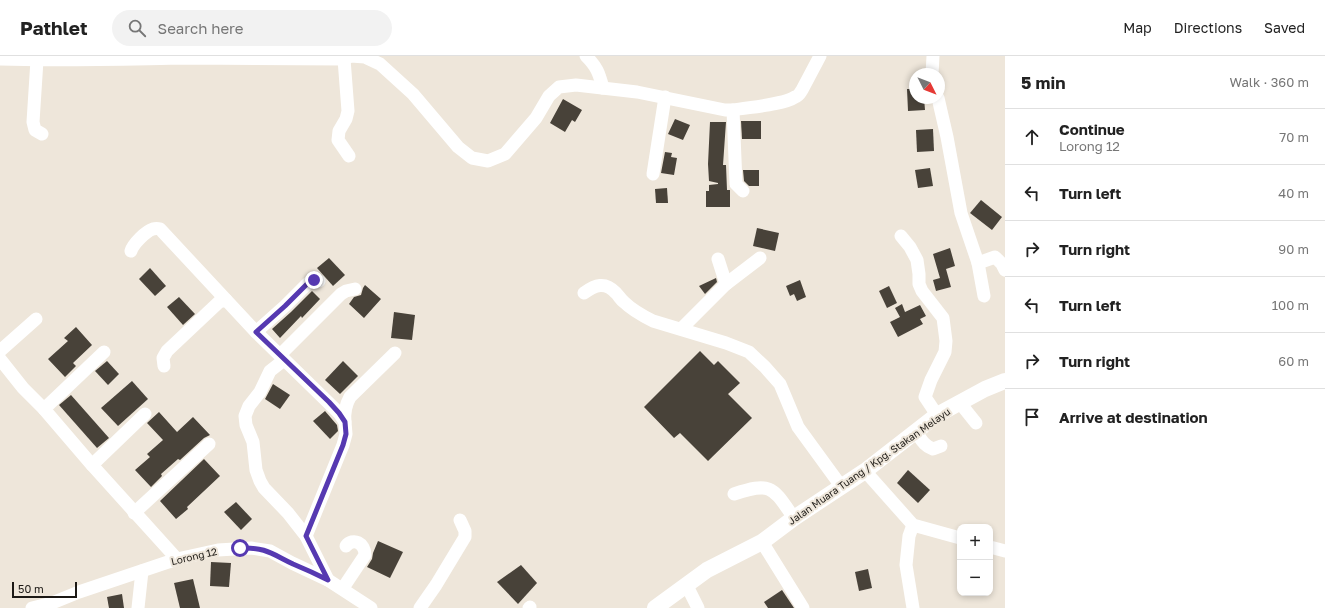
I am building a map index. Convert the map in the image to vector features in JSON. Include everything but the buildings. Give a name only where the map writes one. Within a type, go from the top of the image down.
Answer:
[{"type":"main road","name":"Jalan Muara Tuang / Kpg. Stakan Melayu","points":[[655,608],[708,570],[762,542],[794,518],[865,471],[937,415],[985,389],[1005,381]]},
{"type":"street","points":[[0,59],[38,60],[251,57],[344,59],[351,56],[365,57],[380,64],[413,94],[458,147],[472,158],[488,161],[505,154],[536,118],[549,96],[559,87],[576,85],[637,92],[725,110],[733,110],[786,101],[794,98],[802,90],[820,56]]},
{"type":"street","points":[[586,56],[599,73],[603,88]]},
{"type":"street","points":[[933,68],[934,56]]},
{"type":"street","points":[[344,59],[348,111],[346,119],[339,131],[338,140],[349,156]]},
{"type":"street","points":[[38,60],[33,122],[35,130],[42,134]]},
{"type":"street","points":[[653,174],[665,97]]},
{"type":"street","points":[[939,104],[961,213],[978,263],[984,296]]},
{"type":"street","points":[[733,110],[736,184],[742,191]]},
{"type":"street","points":[[131,251],[135,243],[151,230],[155,228],[160,229],[256,332],[329,402],[345,422]]},
{"type":"street","points":[[901,236],[910,247],[917,260],[919,284],[922,291],[943,318],[946,341],[945,352],[931,380],[925,397],[937,415]]},
{"type":"street","points":[[978,263],[995,257],[1002,264],[1005,270]]},
{"type":"street","points":[[681,329],[726,284],[760,258]]},
{"type":"street","points":[[718,259],[726,284]]},
{"type":"street","points":[[256,332],[307,284],[314,280],[319,281]]},
{"type":"street","points":[[584,293],[590,288],[601,285],[609,286],[623,302],[653,321],[726,343],[749,352],[780,384],[798,427],[841,486]]},
{"type":"street","points":[[328,580],[306,536],[288,513],[264,488],[260,481],[256,470],[253,442],[246,425],[245,416],[249,406],[260,392],[270,371],[282,357],[341,294],[346,290],[355,289]]},
{"type":"street","points":[[164,366],[163,358],[167,351],[219,302],[226,300]]},
{"type":"street","points":[[0,351],[36,319]]},
{"type":"street","points":[[44,409],[104,352]]},
{"type":"street","points":[[306,536],[343,445],[346,434],[344,413],[346,404],[350,397],[396,353]]},
{"type":"street","points":[[0,359],[23,388],[44,409],[134,513],[177,559]]},
{"type":"street","points":[[960,403],[976,423]]},
{"type":"street","points":[[92,465],[145,414]]},
{"type":"street","points":[[916,432],[928,447],[932,449],[941,446]]},
{"type":"street","points":[[134,513],[209,444]]},
{"type":"street","points":[[865,471],[913,525],[957,537]]},
{"type":"street","points":[[734,494],[760,488],[770,489],[776,493],[794,518]]},
{"type":"street","points":[[420,608],[436,585],[464,537],[465,531],[460,520]]},
{"type":"street","points":[[913,525],[909,536],[906,553],[906,565],[913,608]]},
{"type":"street","points":[[343,588],[365,555],[363,548],[358,542],[349,542],[346,546]]},
{"type":"street","points":[[762,542],[803,608]]},
{"type":"street","name":"Lorong 12","points":[[32,608],[52,603],[79,592],[177,559],[218,550],[252,548],[270,551],[328,580],[343,588],[371,608]]},
{"type":"street","points":[[993,548],[1005,551]]},
{"type":"street","points":[[138,608],[142,571]]},
{"type":"street","points":[[687,586],[698,608]]},
{"type":"route","points":[[240,548],[270,551],[328,580],[306,536],[343,445],[346,434],[345,422],[329,402],[256,332],[307,284],[314,280]]}]
